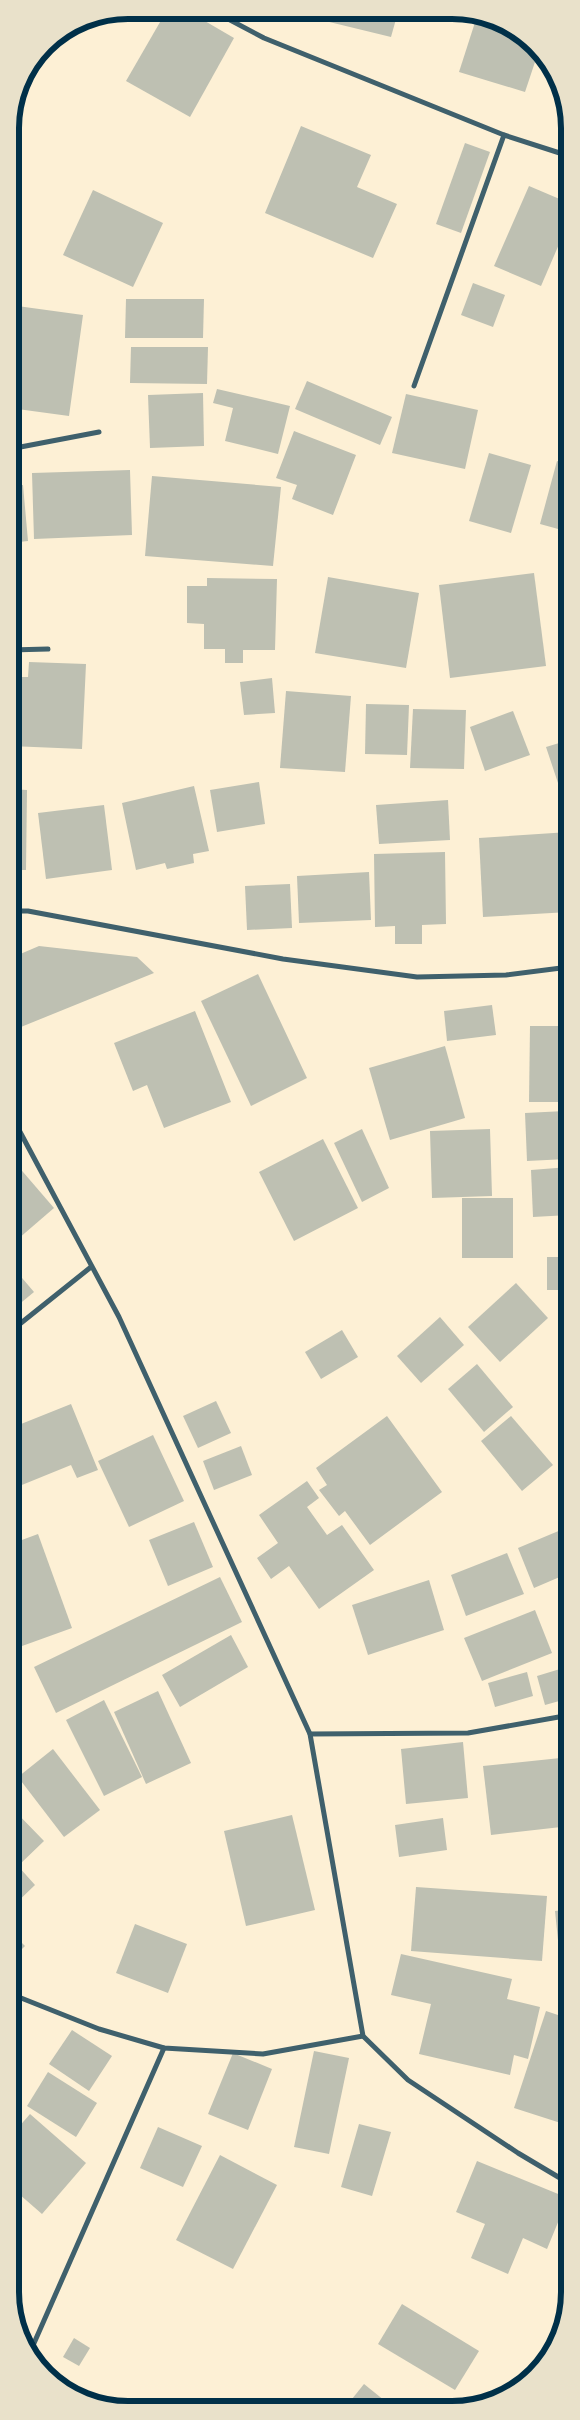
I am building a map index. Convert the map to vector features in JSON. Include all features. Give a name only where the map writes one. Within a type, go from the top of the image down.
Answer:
[{"type":"street","points":[[227,19],[264,38],[504,135],[561,153]]},
{"type":"street","points":[[414,386],[504,135]]},
{"type":"street","points":[[19,447],[98,432]]},
{"type":"street","points":[[19,650],[48,649]]},
{"type":"street","points":[[19,911],[28,911],[283,959],[416,976],[506,975],[561,968]]},
{"type":"street","points":[[19,1130],[120,1318],[310,1734],[363,2036],[408,2080],[518,2153],[561,2179]]},
{"type":"street","points":[[19,1325],[91,1267]]},
{"type":"street","points":[[310,1734],[468,1733],[561,1717]]},
{"type":"street","points":[[19,1997],[99,2029],[164,2048],[263,2054],[363,2036]]},
{"type":"street","points":[[33,2347],[164,2048]]},
{"type":"building","points":[[162,19],[201,19],[234,38],[190,117],[126,81]]},
{"type":"building","points":[[317,19],[396,19],[391,37]]},
{"type":"building","points":[[475,21],[507,33],[519,41],[536,58],[525,92],[459,72]]},
{"type":"building","points":[[301,126],[371,155],[357,187],[397,204],[373,258],[265,213]]},
{"type":"building","points":[[465,143],[490,152],[461,233],[436,224]]},
{"type":"building","points":[[529,186],[561,200],[561,240],[541,286],[494,266]]},
{"type":"building","points":[[93,190],[163,223],[133,287],[63,255]]},
{"type":"building","points":[[473,283],[505,295],[493,327],[461,315]]},
{"type":"building","points":[[126,299],[204,299],[203,338],[125,338]]},
{"type":"building","points":[[19,306],[83,315],[69,416],[19,409]]},
{"type":"building","points":[[131,347],[208,347],[207,384],[130,383]]},
{"type":"building","points":[[307,381],[392,417],[380,445],[295,409]]},
{"type":"building","points":[[217,389],[290,406],[278,454],[225,441],[233,408],[213,403]]},
{"type":"building","points":[[203,393],[204,446],[150,448],[148,395]]},
{"type":"building","points":[[406,394],[478,410],[465,469],[392,453]]},
{"type":"building","points":[[294,431],[356,455],[333,515],[292,499],[297,485],[276,478]]},
{"type":"building","points":[[489,453],[531,465],[511,533],[469,521]]},
{"type":"building","points":[[557,461],[561,462],[561,530],[540,524]]},
{"type":"building","points":[[130,470],[132,535],[34,539],[32,473]]},
{"type":"building","points":[[152,476],[281,487],[273,566],[145,556]]},
{"type":"building","points":[[19,485],[23,485],[28,541],[19,542]]},
{"type":"building","points":[[534,573],[546,666],[450,678],[439,585]]},
{"type":"building","points":[[328,577],[419,593],[406,668],[315,653]]},
{"type":"building","points":[[207,578],[277,579],[275,650],[243,650],[243,663],[225,663],[225,649],[204,649],[204,624],[187,623],[187,586],[207,586]]},
{"type":"building","points":[[29,662],[86,664],[82,749],[19,746],[19,677],[28,677]]},
{"type":"building","points":[[272,678],[275,713],[244,715],[240,682]]},
{"type":"building","points":[[286,691],[351,696],[345,772],[280,768]]},
{"type":"building","points":[[366,704],[409,705],[407,755],[365,754]]},
{"type":"building","points":[[413,709],[466,710],[464,769],[410,768]]},
{"type":"building","points":[[513,711],[530,755],[485,771],[470,727]]},
{"type":"building","points":[[561,742],[561,789],[560,789],[546,747]]},
{"type":"building","points":[[259,782],[265,824],[217,832],[210,790]]},
{"type":"building","points":[[194,786],[209,851],[193,854],[194,863],[167,869],[165,863],[136,870],[122,803]]},
{"type":"building","points":[[19,790],[27,790],[26,870],[19,870]]},
{"type":"building","points":[[448,800],[450,840],[379,844],[376,805]]},
{"type":"building","points":[[104,805],[112,870],[46,879],[38,813]]},
{"type":"building","points":[[561,833],[561,912],[483,917],[479,838]]},
{"type":"building","points":[[445,852],[446,924],[422,925],[422,944],[395,944],[395,926],[375,927],[374,854]]},
{"type":"building","points":[[369,872],[371,920],[299,923],[297,876]]},
{"type":"building","points":[[290,884],[292,928],[247,930],[245,886]]},
{"type":"building","points":[[39,946],[137,957],[154,973],[19,1028],[19,955]]},
{"type":"building","points":[[258,974],[307,1078],[251,1106],[201,1001]]},
{"type":"building","points":[[492,1005],[496,1035],[447,1041],[444,1011]]},
{"type":"building","points":[[195,1011],[231,1102],[164,1128],[147,1085],[133,1091],[114,1043]]},
{"type":"building","points":[[530,1026],[561,1026],[561,1102],[529,1102]]},
{"type":"building","points":[[445,1046],[465,1118],[390,1140],[369,1068]]},
{"type":"building","points":[[561,1111],[561,1159],[527,1161],[525,1113]]},
{"type":"building","points":[[362,1129],[389,1188],[362,1202],[334,1143]]},
{"type":"building","points":[[490,1129],[492,1196],[432,1198],[430,1131]]},
{"type":"building","points":[[323,1139],[358,1208],[294,1241],[259,1172]]},
{"type":"building","points":[[19,1167],[54,1208],[19,1238]]},
{"type":"building","points":[[561,1168],[561,1215],[533,1217],[531,1170]]},
{"type":"building","points":[[462,1198],[513,1198],[513,1258],[462,1258]]},
{"type":"building","points":[[547,1257],[561,1257],[561,1290],[547,1290]]},
{"type":"building","points":[[19,1274],[34,1292],[19,1304]]},
{"type":"building","points":[[516,1283],[548,1318],[500,1362],[468,1327]]},
{"type":"building","points":[[440,1317],[464,1345],[421,1383],[397,1356]]},
{"type":"building","points":[[342,1330],[358,1357],[321,1379],[305,1352]]},
{"type":"building","points":[[477,1364],[513,1407],[484,1432],[448,1389]]},
{"type":"building","points":[[216,1401],[231,1433],[198,1448],[183,1416]]},
{"type":"building","points":[[71,1404],[98,1470],[77,1478],[71,1465],[19,1486],[19,1425]]},
{"type":"building","points":[[387,1416],[442,1492],[370,1545],[345,1511],[339,1516],[319,1490],[327,1485],[316,1468]]},
{"type":"building","points":[[511,1416],[553,1465],[522,1491],[481,1441]]},
{"type":"building","points":[[153,1435],[184,1501],[129,1527],[98,1461]]},
{"type":"building","points":[[241,1446],[252,1475],[214,1490],[203,1461]]},
{"type":"building","points":[[307,1481],[319,1498],[307,1507],[327,1535],[342,1525],[374,1570],[319,1609],[289,1566],[271,1579],[257,1558],[278,1543],[259,1515]]},
{"type":"building","points":[[194,1522],[213,1567],[168,1586],[149,1540]]},
{"type":"building","points":[[561,1530],[561,1576],[534,1588],[518,1548]]},
{"type":"building","points":[[38,1534],[72,1628],[19,1647],[19,1541]]},
{"type":"building","points":[[507,1553],[524,1594],[466,1616],[451,1575]]},
{"type":"building","points":[[220,1577],[242,1622],[56,1713],[34,1667]]},
{"type":"building","points":[[429,1580],[444,1630],[368,1655],[352,1605]]},
{"type":"building","points":[[535,1610],[552,1653],[482,1681],[464,1638]]},
{"type":"building","points":[[231,1635],[248,1667],[180,1707],[162,1675]]},
{"type":"building","points":[[561,1669],[561,1701],[545,1705],[537,1676]]},
{"type":"building","points":[[527,1672],[533,1696],[495,1707],[488,1683]]},
{"type":"building","points":[[158,1691],[191,1763],[146,1784],[114,1712]]},
{"type":"building","points":[[104,1700],[142,1777],[104,1796],[66,1720]]},
{"type":"building","points":[[463,1742],[468,1798],[406,1804],[401,1749]]},
{"type":"building","points":[[53,1749],[100,1810],[64,1837],[19,1776]]},
{"type":"building","points":[[561,1758],[561,1827],[491,1835],[483,1766]]},
{"type":"building","points":[[19,1815],[44,1841],[19,1865]]},
{"type":"building","points":[[292,1815],[315,1910],[246,1926],[224,1831]]},
{"type":"building","points":[[443,1818],[447,1850],[399,1857],[395,1825]]},
{"type":"building","points":[[19,1867],[35,1885],[19,1900]]},
{"type":"building","points":[[416,1887],[547,1896],[542,1961],[411,1951]]},
{"type":"building","points":[[561,1910],[561,1969],[555,1911]]},
{"type":"building","points":[[135,1924],[187,1944],[168,1993],[116,1973]]},
{"type":"building","points":[[19,1940],[25,1946],[19,1952]]},
{"type":"building","points":[[401,1954],[512,1979],[507,1999],[540,2007],[528,2059],[514,2055],[510,2075],[419,2054],[431,2004],[391,1995]]},
{"type":"building","points":[[546,2011],[561,2016],[561,2123],[514,2108]]},
{"type":"building","points":[[72,2030],[112,2056],[89,2091],[49,2064]]},
{"type":"building","points":[[314,2051],[349,2058],[329,2154],[294,2147]]},
{"type":"building","points":[[233,2053],[272,2069],[248,2130],[208,2114]]},
{"type":"building","points":[[48,2072],[97,2103],[76,2137],[27,2106]]},
{"type":"building","points":[[30,2114],[86,2163],[42,2214],[19,2194],[19,2127]]},
{"type":"building","points":[[359,2124],[391,2132],[372,2196],[341,2187]]},
{"type":"building","points":[[158,2127],[202,2146],[183,2187],[140,2168]]},
{"type":"building","points":[[220,2155],[277,2185],[233,2269],[176,2240]]},
{"type":"building","points":[[477,2161],[561,2195],[561,2215],[547,2249],[523,2238],[508,2274],[471,2258],[485,2224],[456,2212]]},
{"type":"building","points":[[402,2304],[479,2351],[455,2390],[378,2344]]},
{"type":"building","points":[[74,2338],[90,2348],[79,2366],[63,2357]]},
{"type":"building","points":[[541,2351],[543,2352],[543,2353],[534,2364]]},
{"type":"building","points":[[364,2384],[385,2401],[350,2401]]}]
